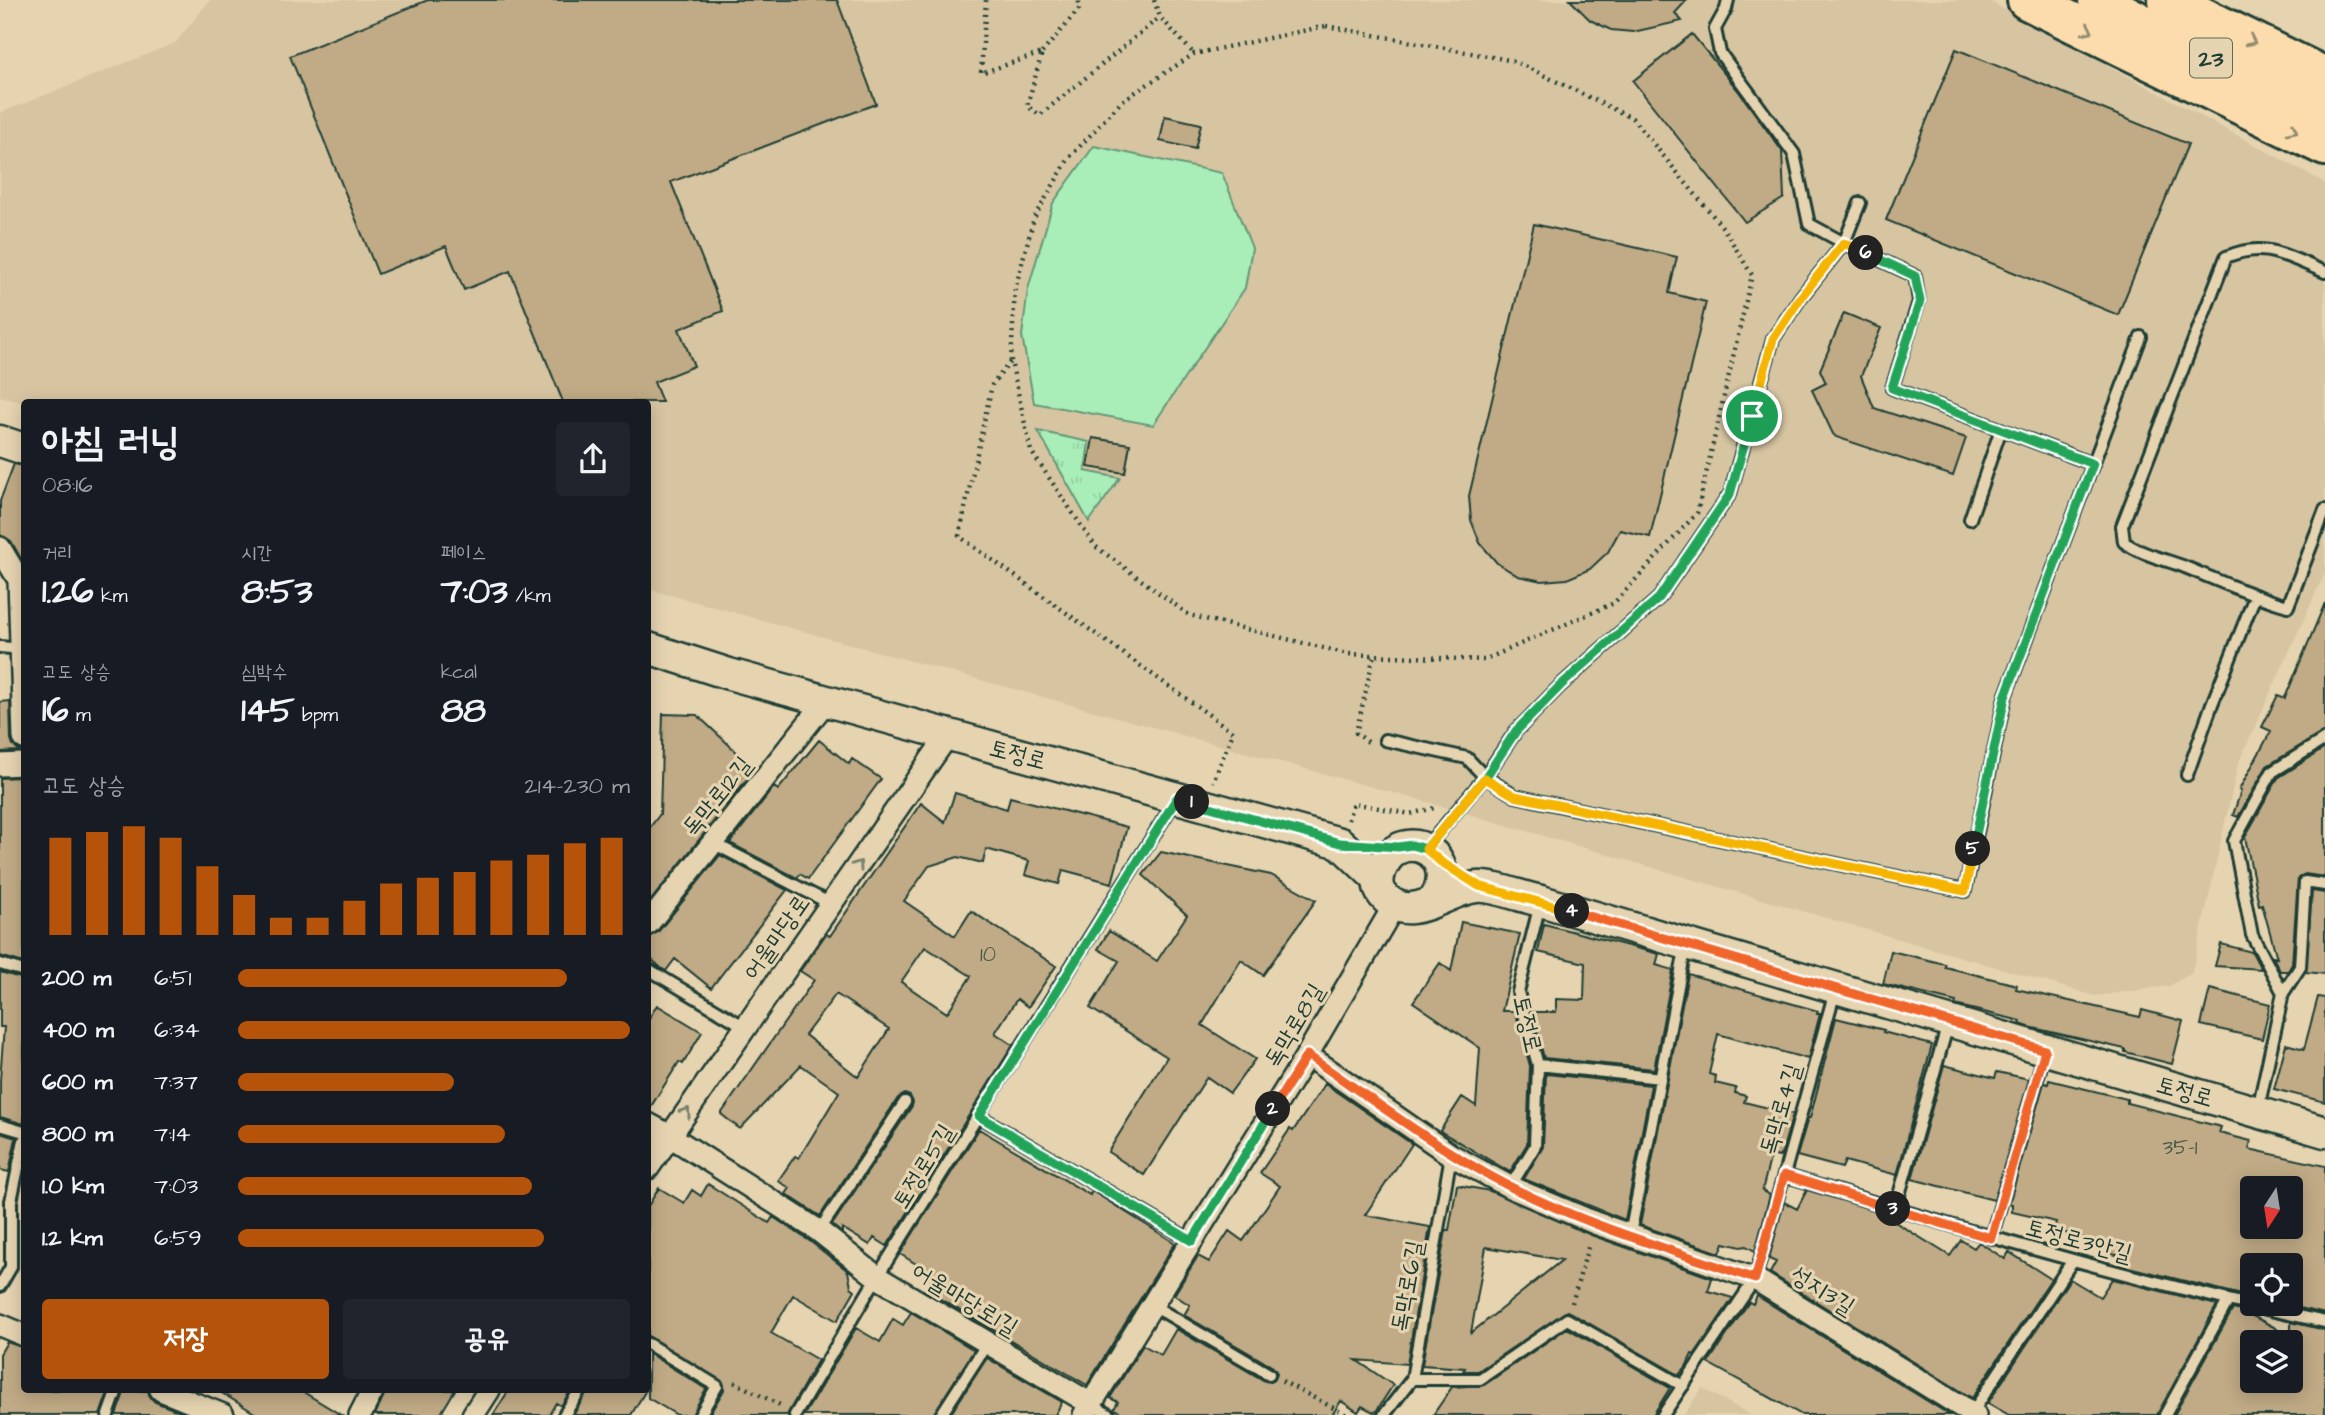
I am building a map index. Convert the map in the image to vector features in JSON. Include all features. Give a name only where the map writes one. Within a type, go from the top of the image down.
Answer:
[{"type":"highway","points":[[2027,0],[2325,146]]},
{"type":"highway","name":"23","points":[[2098,0],[2325,113]]},
{"type":"highway","name":"23","points":[[2168,0],[2325,77]]},
{"type":"street","points":[[0,441],[21,448]]},
{"type":"street","points":[[0,548],[21,579]]},
{"type":"street","name":"토정로","points":[[651,649],[729,674],[1340,843],[1378,879]]},
{"type":"street","name":"독막로12길","points":[[651,920],[827,700]]},
{"type":"street","name":"어울마당로","points":[[651,1164],[948,735]]},
{"type":"street","points":[[0,765],[21,764]]},
{"type":"street","points":[[1340,843],[1421,853],[1479,886]]},
{"type":"street","points":[[1421,853],[1386,858],[1378,879],[1381,893],[1394,906],[1413,909],[1479,886]]},
{"type":"street","points":[[1421,853],[1443,876],[1441,891],[1433,902]]},
{"type":"street","name":"토정로","points":[[1479,886],[1541,901],[2325,1132]]},
{"type":"street","name":"독막로8길","points":[[1095,1411],[1152,1304],[1307,1055],[1394,906]]},
{"type":"street","name":"성지3길","points":[[1307,1055],[1451,1155],[1510,1187],[1595,1223],[1755,1279],[1973,1414]]},
{"type":"street","name":"어울마당로1길","points":[[651,1126],[819,1231],[877,1277],[988,1342],[1095,1411]]},
{"type":"street","points":[[0,1325],[21,1334]]},
{"type":"street","points":[[168,1393],[223,1415]]},
{"type":"street","points":[[360,1415],[371,1393]]},
{"type":"street","points":[[473,1415],[487,1393]]},
{"type":"lane","points":[[1728,0],[1715,29],[1720,53],[1794,154],[1809,224],[1915,276],[1920,301],[1892,388],[2093,464]]},
{"type":"lane","points":[[1421,853],[1485,778],[1516,731],[1551,695],[1659,598],[1730,494],[1773,339],[1801,297],[1844,243],[1860,203]]},
{"type":"lane","points":[[2325,272],[2264,249],[2244,250],[2226,257],[2122,526],[2124,542],[2133,549],[2288,606],[2325,510]]},
{"type":"lane","points":[[1385,740],[1467,758],[1485,778],[1515,796],[1965,891],[2005,697],[2141,337]]},
{"type":"lane","points":[[1970,519],[2001,429]]},
{"type":"lane","points":[[2187,775],[2255,596]]},
{"type":"lane","points":[[0,647],[21,649]]},
{"type":"lane","points":[[2283,993],[2252,935],[2234,841],[2272,772],[2325,739]]},
{"type":"lane","name":"토정로5길","points":[[796,1414],[877,1277],[979,1116],[1190,802]]},
{"type":"lane","points":[[713,843],[831,904]]},
{"type":"lane","points":[[2257,1112],[2283,993],[2300,967],[2305,882],[2325,886]]},
{"type":"lane","name":"토정로","points":[[1510,1187],[1535,1146],[1538,1065],[1518,992],[1541,901]]},
{"type":"lane","points":[[1630,1235],[1686,944]]},
{"type":"lane","points":[[0,964],[21,970]]},
{"type":"lane","points":[[651,971],[745,1027]]},
{"type":"lane","name":"독막로4길","points":[[1663,1415],[1755,1279],[1836,988]]},
{"type":"lane","points":[[1895,1209],[1949,1021]]},
{"type":"lane","points":[[1991,1238],[2045,1050]]},
{"type":"lane","name":"토정로","points":[[1538,1065],[1661,1078]]},
{"type":"lane","points":[[819,1231],[905,1102]]},
{"type":"lane","points":[[979,1116],[1192,1241]]},
{"type":"lane","points":[[0,1125],[21,1131]]},
{"type":"lane","points":[[0,1286],[11,1267],[11,1201],[21,1154]]},
{"type":"lane","name":"독막로6길","points":[[1384,1415],[1412,1378],[1451,1155]]},
{"type":"lane","name":"토정로3안길","points":[[1784,1175],[1991,1238],[2228,1301],[2325,1322]]},
{"type":"lane","name":"성지3길","points":[[1973,1414],[2073,1260]]},
{"type":"lane","points":[[11,1267],[21,1267]]},
{"type":"lane","points":[[2165,1415],[2228,1301]]},
{"type":"lane","points":[[1152,1304],[1269,1374]]},
{"type":"lane","points":[[1412,1378],[1480,1379],[1567,1319],[1683,1386]]},
{"type":"lane","points":[[941,1415],[988,1342]]},
{"type":"lane","points":[[651,1347],[717,1386],[700,1415]]},
{"type":"lane","points":[[108,1415],[116,1393]]},
{"type":"lane","points":[[564,1415],[578,1393]]},
{"type":"path","points":[[986,0],[981,73],[1042,53]]},
{"type":"path","points":[[1080,0],[1079,9],[1042,53],[1027,106],[1040,114],[1160,17]]},
{"type":"path","points":[[1154,0],[1160,17],[1194,54]]},
{"type":"path","points":[[1326,26],[1514,61],[1632,118],[1724,229],[1752,275],[1697,513],[1614,603],[1484,660],[1348,654],[1189,615],[1095,546],[1031,451],[1011,361],[1015,289],[1034,218],[1069,158],[1122,101],[1194,54],[1326,26]]},
{"type":"path","points":[[1011,361],[992,385],[959,536],[1233,732],[1190,802]]},
{"type":"path","points":[[1374,655],[1356,733],[1375,748]]},
{"type":"path","points":[[1340,843],[1353,803],[1410,814],[1442,806]]},
{"type":"path","points":[[1567,1319],[1595,1223]]},
{"type":"path","points":[[1269,1374],[1346,1415]]},
{"type":"path","points":[[717,1386],[736,1381],[796,1414]]},
{"type":"shaded area","points":[[210,0],[1987,0],[2325,183],[2325,573],[2238,764],[2192,973],[2169,986],[2095,996],[1430,803],[651,590],[651,399],[21,399],[21,402],[0,396],[0,113],[175,43]]},
{"type":"shaded area","points":[[1702,1388],[1751,1415],[1684,1415]]},
{"type":"green space","points":[[1094,146],[1222,173],[1252,248],[1245,288],[1153,425],[1034,403],[1022,336],[1028,289],[1053,203]]},
{"type":"green space","points":[[1038,431],[1089,442],[1085,471],[1120,478],[1089,522]]},
{"type":"building","points":[[428,0],[837,0],[876,104],[671,182],[723,311],[679,329],[694,366],[654,382],[662,402],[651,402],[651,399],[562,399],[510,271],[464,290],[446,246],[378,274],[290,56]]},
{"type":"building","points":[[1570,0],[1687,0],[1675,13],[1682,21],[1633,32],[1611,30],[1590,20]]},
{"type":"building","points":[[1692,34],[1737,89],[1782,151],[1784,198],[1745,222],[1633,81]]},
{"type":"building","points":[[1956,49],[2188,144],[2118,315],[1886,220]]},
{"type":"building","points":[[1165,116],[1201,124],[1195,149],[1160,141]]},
{"type":"building","points":[[1534,224],[1677,257],[1669,293],[1706,302],[1650,537],[1620,530],[1608,552],[1590,569],[1567,579],[1542,581],[1518,576],[1497,563],[1480,543],[1471,520],[1469,496]]},
{"type":"building","points":[[1844,313],[1881,328],[1861,376],[1874,408],[1966,438],[1953,476],[1833,434],[1812,390],[1826,383],[1820,370]]},
{"type":"building","points":[[1093,438],[1130,444],[1125,473],[1088,467]]},
{"type":"building","points":[[14,464],[21,465],[21,559],[11,541],[0,535],[0,501]]},
{"type":"building","points":[[2325,603],[2325,731],[2267,766],[2238,817],[2233,815],[2241,791],[2239,790],[2271,731],[2262,727],[2278,695],[2285,698]]},
{"type":"building","points":[[10,701],[11,739],[20,751],[0,752],[0,702]]},
{"type":"building","points":[[663,714],[697,715],[755,769],[651,900],[651,826],[660,814]]},
{"type":"building","points":[[819,740],[849,764],[852,759],[881,779],[808,879],[800,874],[797,878],[730,843],[774,787],[778,790]]},
{"type":"building","points":[[2325,748],[2325,877],[2305,874],[2298,878],[2292,964],[2288,971],[2280,971],[2273,957],[2277,958],[2262,904],[2259,905],[2245,837],[2278,778]]},
{"type":"building","points":[[21,777],[21,962],[0,956],[0,778]]},
{"type":"building","points":[[955,793],[1007,809],[1010,797],[1127,827],[1112,883],[1063,870],[1059,884],[1025,875],[1029,861],[986,849],[983,863],[958,857],[929,866],[904,901],[955,936],[971,911],[1056,966],[1028,1007],[1017,999],[995,1033],[1013,1045],[887,1246],[874,1238],[870,1245],[842,1228],[842,1233],[832,1225],[912,1106],[910,1096],[905,1094],[898,1098],[820,1216],[786,1194],[790,1188],[778,1181],[795,1156],[799,1158],[839,1092],[801,1065],[740,1129],[721,1114],[814,980],[800,971],[826,934],[830,936],[921,803],[945,822]],"holes":[[[925,947],[971,976],[947,1013],[901,982]],[[836,994],[889,1029],[858,1077],[805,1035]]]},
{"type":"building","points":[[1161,852],[1271,875],[1316,900],[1263,975],[1241,960],[1202,1025],[1255,1059],[1230,1093],[1207,1077],[1144,1175],[1108,1152],[1167,1057],[1090,1008],[1119,961],[1098,949],[1109,931],[1157,961],[1187,915],[1143,875]]},
{"type":"building","points":[[720,855],[787,890],[711,988],[675,959],[666,971],[651,959],[651,936],[658,932]]},
{"type":"building","points":[[2312,891],[2325,893],[2325,974],[2306,972]]},
{"type":"building","points":[[1461,922],[1520,934],[1502,1011],[1515,1011],[1530,1066],[1527,1144],[1510,1172],[1440,1131],[1462,1097],[1476,1106],[1480,1048],[1413,1002],[1440,963],[1451,971]]},
{"type":"building","points":[[1544,924],[1659,954],[1656,965],[1673,970],[1654,1069],[1544,1058],[1532,1012],[1556,1012],[1556,999],[1584,1000],[1585,963],[1538,952]]},
{"type":"building","points":[[2221,944],[2252,952],[2261,969],[2215,966]]},
{"type":"building","points":[[1891,951],[2017,985],[2016,989],[2140,1017],[2142,1010],[2183,1021],[2172,1064],[2125,1052],[2125,1049],[2029,1027],[2020,1024],[2021,1021],[1883,984]]},
{"type":"building","points":[[0,972],[21,978],[21,1123],[0,1117],[4,1027],[0,1027]]},
{"type":"building","points":[[1688,974],[1818,1011],[1817,1014],[1820,1014],[1808,1059],[1718,1034],[1709,1074],[1716,1076],[1715,1083],[1736,1088],[1735,1093],[1746,1096],[1744,1102],[1793,1114],[1782,1152],[1779,1157],[1771,1155],[1762,1191],[1770,1195],[1755,1251],[1746,1246],[1724,1243],[1720,1253],[1640,1225]]},
{"type":"building","points":[[2210,989],[2270,1004],[2262,1039],[2201,1025]]},
{"type":"building","points":[[2318,997],[2325,998],[2325,1102],[2274,1089],[2286,1044],[2304,1049]]},
{"type":"building","points":[[657,1005],[702,1032],[683,1064],[679,1062],[651,1106],[651,1015]]},
{"type":"building","points":[[1836,1018],[1932,1045],[1897,1175],[1845,1161],[1842,1168],[1797,1156],[1810,1118]]},
{"type":"building","points":[[1944,1065],[1995,1078],[1997,1072],[2029,1079],[1994,1200],[1912,1179]]},
{"type":"building","points":[[1546,1074],[1651,1085],[1625,1220],[1524,1179],[1543,1147]]},
{"type":"building","points":[[2049,1080],[2127,1099],[2127,1103],[2221,1127],[2219,1133],[2251,1141],[2249,1149],[2325,1166],[2325,1314],[2303,1309],[2303,1253],[2240,1253],[2240,1295],[2120,1265],[2125,1257],[2107,1253],[2109,1245],[2054,1230],[2056,1222],[2012,1212],[2012,1204],[2009,1204],[2044,1083],[2048,1084]]},
{"type":"building","points":[[1325,1084],[1412,1144],[1365,1215],[1430,1227],[1407,1364],[1356,1360],[1393,1385],[1375,1413],[1362,1406],[1358,1412],[1341,1401],[1332,1415],[1125,1415],[1114,1409],[1118,1402],[1110,1398],[1143,1345],[1161,1355],[1176,1329],[1265,1381],[1275,1379],[1277,1373],[1273,1367],[1184,1315],[1190,1305],[1174,1295],[1198,1256],[1209,1262],[1229,1231],[1243,1241],[1280,1186],[1260,1173]]},
{"type":"building","points":[[979,1129],[1090,1195],[1092,1191],[1175,1243],[1087,1385],[925,1290],[934,1275],[900,1254]]},
{"type":"building","points":[[0,1133],[16,1138],[9,1172],[0,1170]]},
{"type":"building","points":[[708,1184],[769,1223],[773,1217],[848,1271],[851,1287],[855,1290],[837,1321],[793,1295],[771,1333],[818,1360],[787,1415],[709,1415],[724,1390],[723,1382],[651,1338],[651,1201],[659,1188],[684,1203],[692,1190],[701,1196]]},
{"type":"building","points":[[1457,1185],[1490,1191],[1591,1235],[1712,1278],[1708,1291],[1733,1298],[1679,1375],[1567,1311],[1478,1371],[1422,1365],[1446,1230],[1449,1230]],"holes":[[[1486,1247],[1562,1260],[1471,1333]]]},
{"type":"building","points":[[1807,1190],[1877,1211],[1950,1256],[1961,1240],[1974,1248],[1979,1242],[2005,1259],[2009,1252],[2051,1279],[1972,1398],[1770,1273],[1776,1262],[1769,1259],[1784,1202],[1797,1209]]},
{"type":"building","points":[[2070,1279],[2100,1297],[2112,1279],[2217,1305],[2157,1415],[2009,1415],[1988,1403]]},
{"type":"building","points":[[1757,1296],[1950,1415],[1802,1415],[1708,1363],[1749,1302],[1753,1304]]},
{"type":"building","points":[[2233,1309],[2240,1311],[2240,1316],[2253,1316],[2280,1330],[2240,1330],[2240,1393],[2303,1393],[2303,1330],[2291,1330],[2291,1322],[2325,1330],[2325,1415],[2174,1415]]},
{"type":"building","points":[[911,1312],[974,1350],[933,1415],[804,1415],[856,1328],[880,1342],[893,1319],[903,1325]]},
{"type":"building","points":[[1567,1328],[1670,1388],[1653,1415],[1433,1415],[1452,1387],[1484,1385]]},
{"type":"building","points":[[7,1342],[21,1347],[21,1393],[108,1393],[100,1415],[0,1415],[0,1354]]},
{"type":"building","points":[[651,1355],[706,1389],[692,1415],[677,1415],[648,1398],[648,1393],[651,1393]]},
{"type":"building","points":[[987,1358],[1062,1402],[1055,1415],[950,1415]]},
{"type":"building","points":[[124,1393],[149,1393],[155,1402],[188,1415],[116,1415]]},
{"type":"building","points":[[222,1393],[305,1393],[341,1415],[258,1415]]},
{"type":"building","points":[[385,1393],[453,1393],[440,1415],[375,1415]]},
{"type":"building","points":[[507,1393],[569,1393],[561,1406],[556,1403],[549,1415],[493,1415]]},
{"type":"building","points":[[586,1393],[644,1393],[631,1415],[574,1414]]},
{"type":"route","points":[[1752,416],[1730,494],[1659,598],[1560,686],[1516,731],[1485,778],[1426,849],[1412,845],[1398,847],[1340,843],[1177,798],[979,1116],[1192,1241],[1307,1055],[1451,1155],[1510,1187],[1595,1223],[1755,1279],[1784,1175],[1991,1238],[2045,1050],[1541,901],[1479,886],[1426,849],[1485,778],[1515,796],[1965,891],[2005,697],[2093,464],[1892,388],[1920,301],[1915,276],[1844,243],[1801,297],[1773,339],[1752,416]]}]
